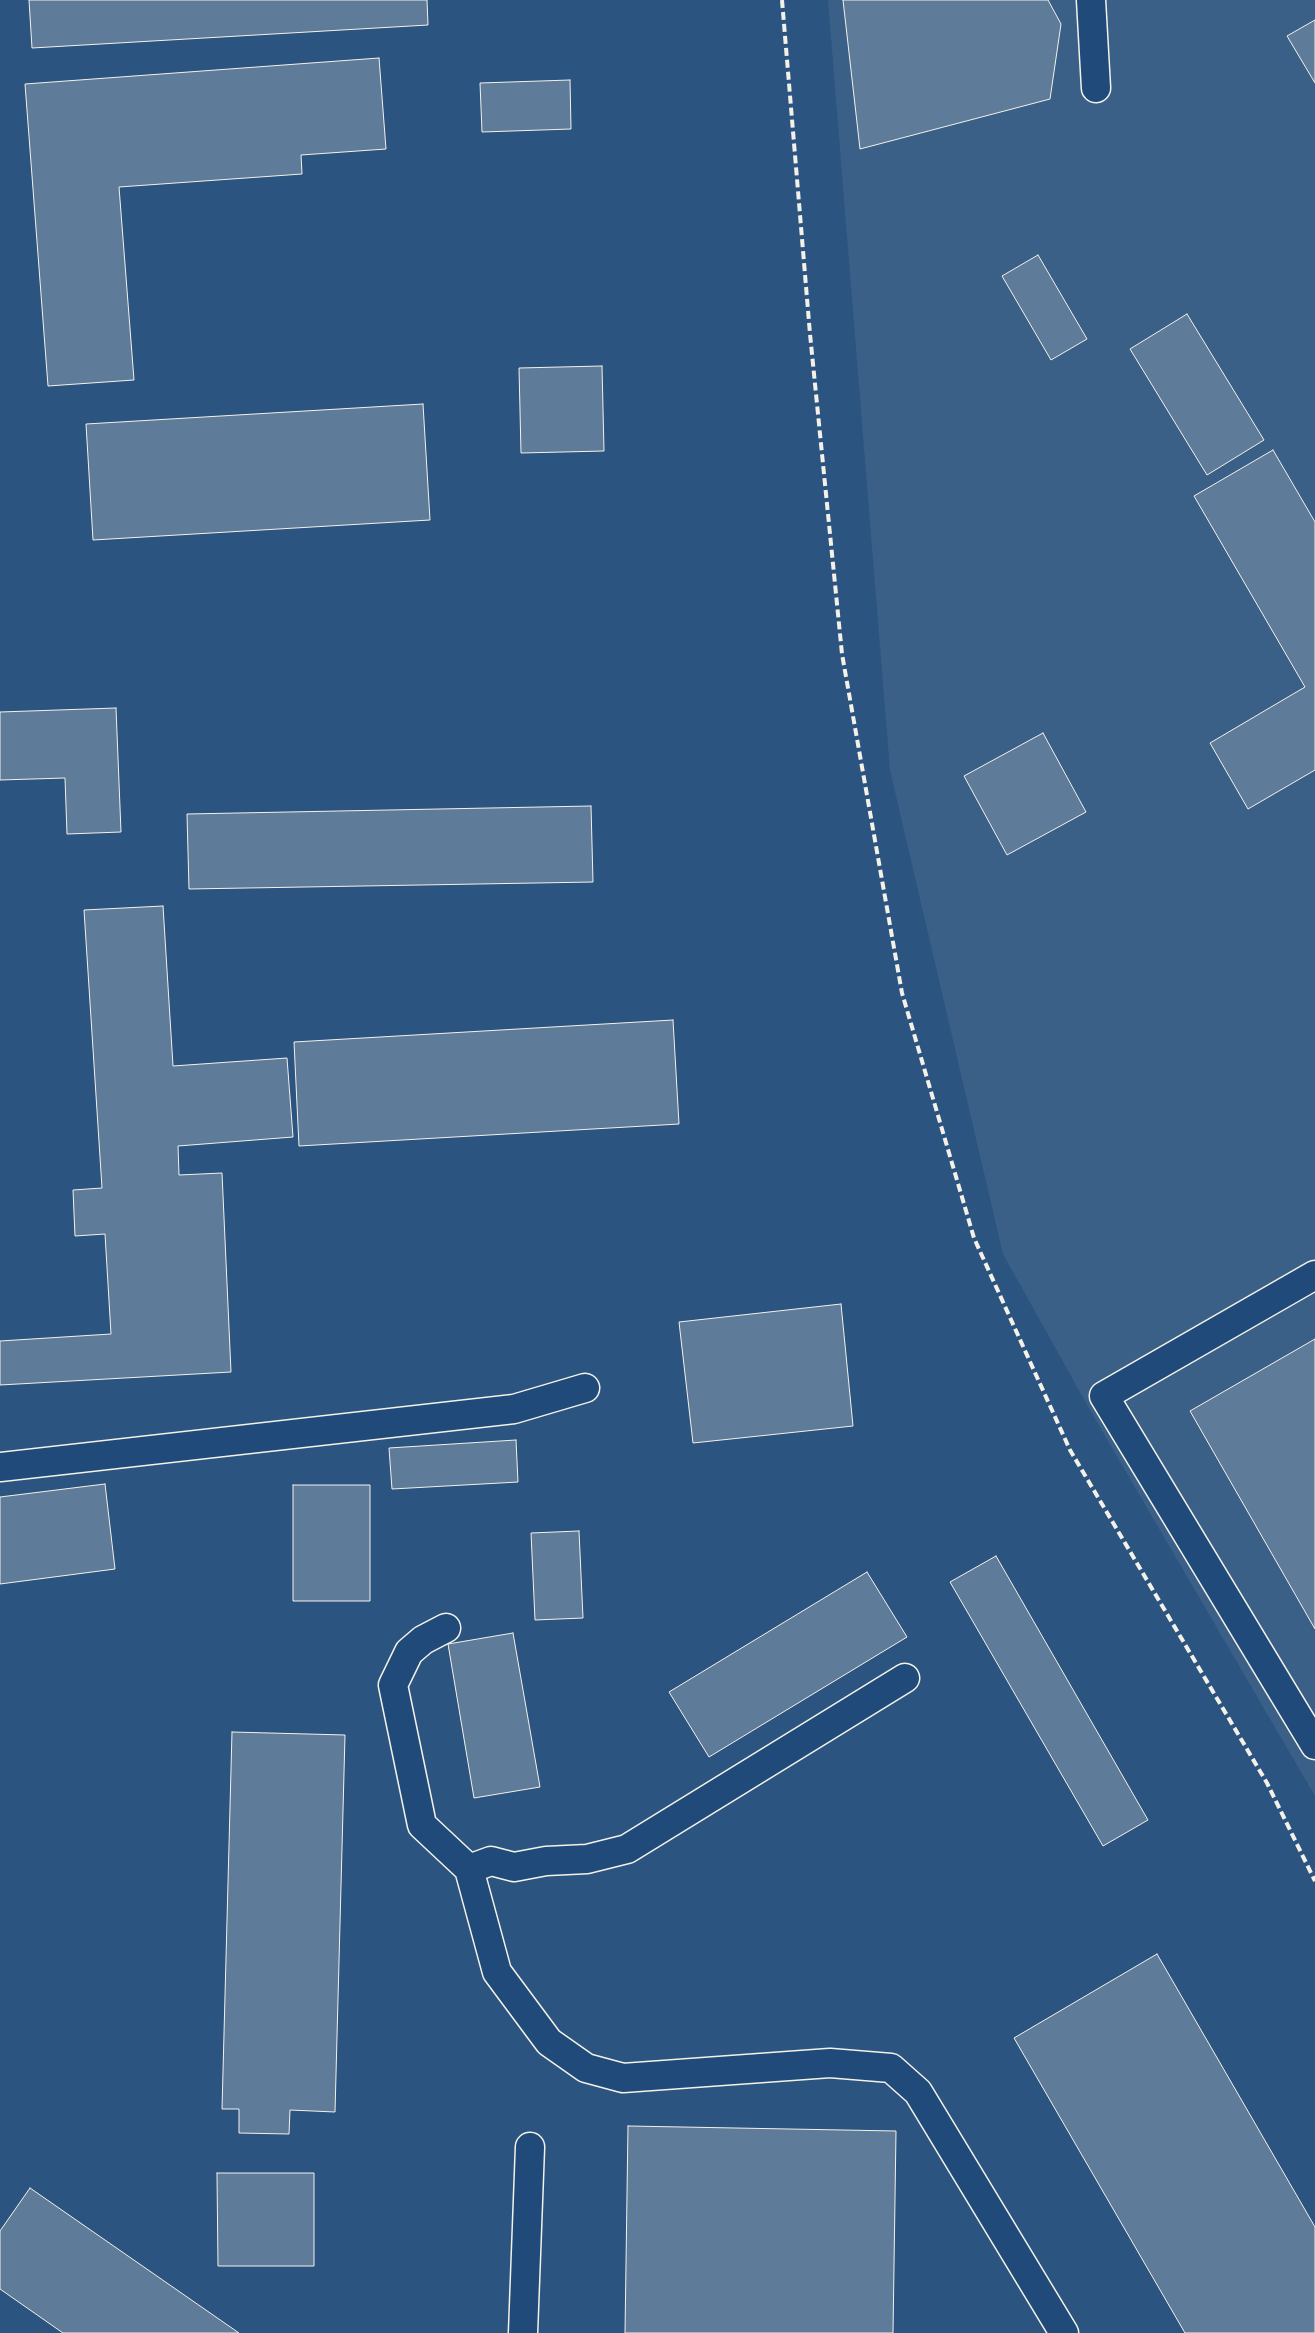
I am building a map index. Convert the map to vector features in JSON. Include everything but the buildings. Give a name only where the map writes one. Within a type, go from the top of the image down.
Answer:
[{"type":"lane","points":[[1091,0],[1096,88]]},
{"type":"lane","points":[[1315,1276],[1104,1396],[1315,1745]]},
{"type":"lane","points":[[0,1467],[514,1409],[586,1388]]},
{"type":"lane","points":[[446,1628],[423,1640],[409,1652],[393,1685],[422,1825],[469,1869],[497,1972],[549,2042],[586,2068],[623,2078],[830,2063],[891,2068],[918,2092],[1064,2333]]},
{"type":"lane","points":[[469,1869],[491,1861],[514,1867],[546,1861],[587,1859],[627,1849],[905,1678]]},
{"type":"lane","points":[[523,2333],[530,2147]]},
{"type":"shaded area","points":[[828,0],[1315,0],[1315,1796],[1090,1410],[1003,1254],[890,770]]},
{"type":"railway","points":[[782,0],[810,334],[842,654],[902,993],[974,1238],[1070,1450],[1267,1783],[1315,1881]]}]
